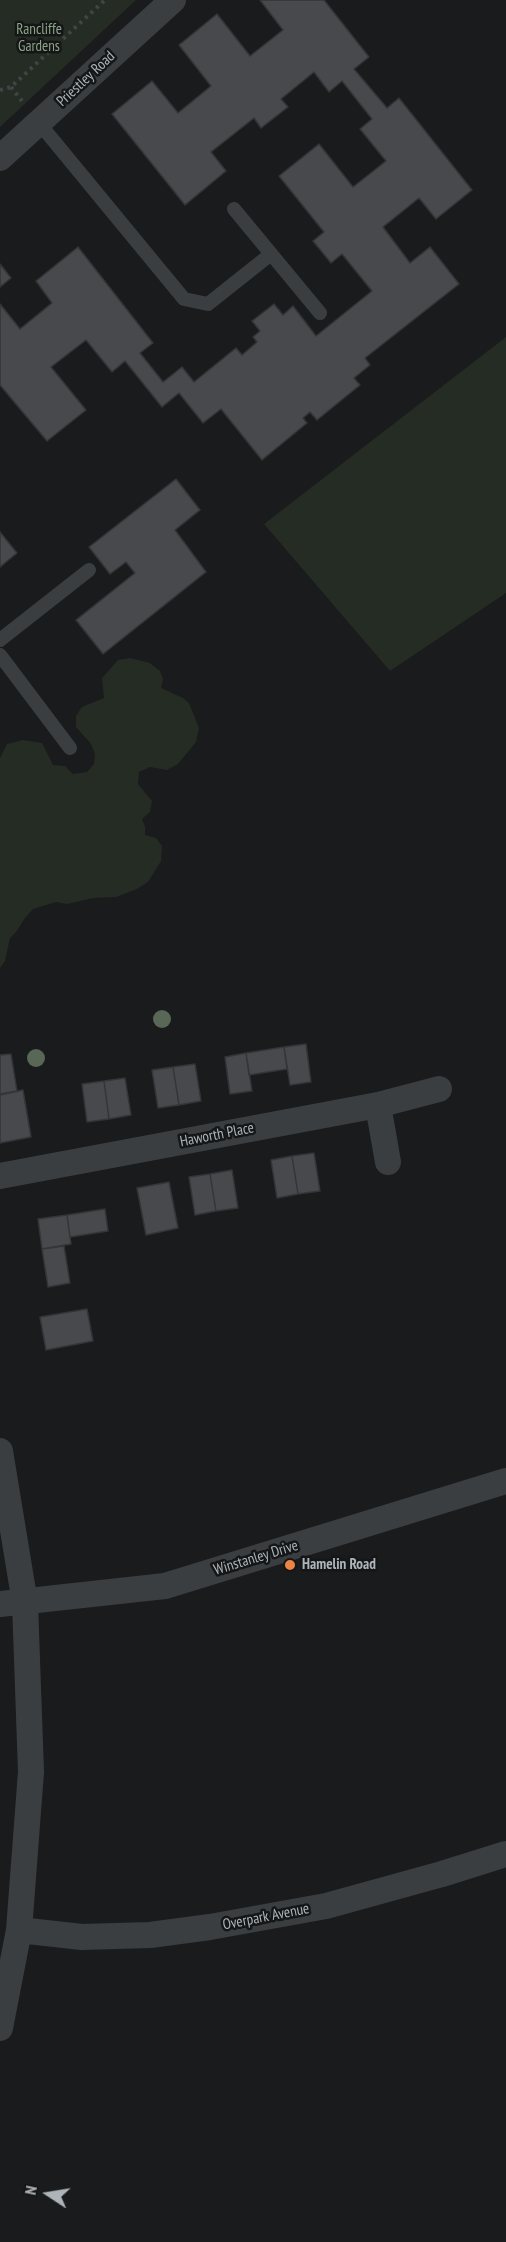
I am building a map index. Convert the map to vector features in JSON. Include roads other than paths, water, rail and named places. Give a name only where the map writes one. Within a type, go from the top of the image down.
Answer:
[{"type":"street","name":"Priestley Road","points":[[0,158],[172,0]]},
{"type":"street","name":"Haworth Place","points":[[0,1176],[378,1105],[439,1089]]},
{"type":"street","points":[[378,1105],[388,1162]]},
{"type":"street","points":[[0,1451],[25,1603],[31,1772],[19,1930],[0,2028]]},
{"type":"street","name":"Winstanley Drive","points":[[0,1604],[165,1586],[506,1481]]},
{"type":"street","name":"Overpark Avenue","points":[[19,1930],[82,1937],[150,1935],[210,1928],[326,1906],[506,1854]]},
{"type":"lane","points":[[39,123],[184,299],[208,304],[271,254]]},
{"type":"lane","points":[[234,209],[320,313]]},
{"type":"lane","points":[[0,640],[89,570]]},
{"type":"lane","points":[[0,655],[70,748]]},
{"type":"place","name":"Hamelin Road","points":[[290,1565]]},
{"type":"park label","name":"Rancliffe Gardens","points":[[39,38]]}]
